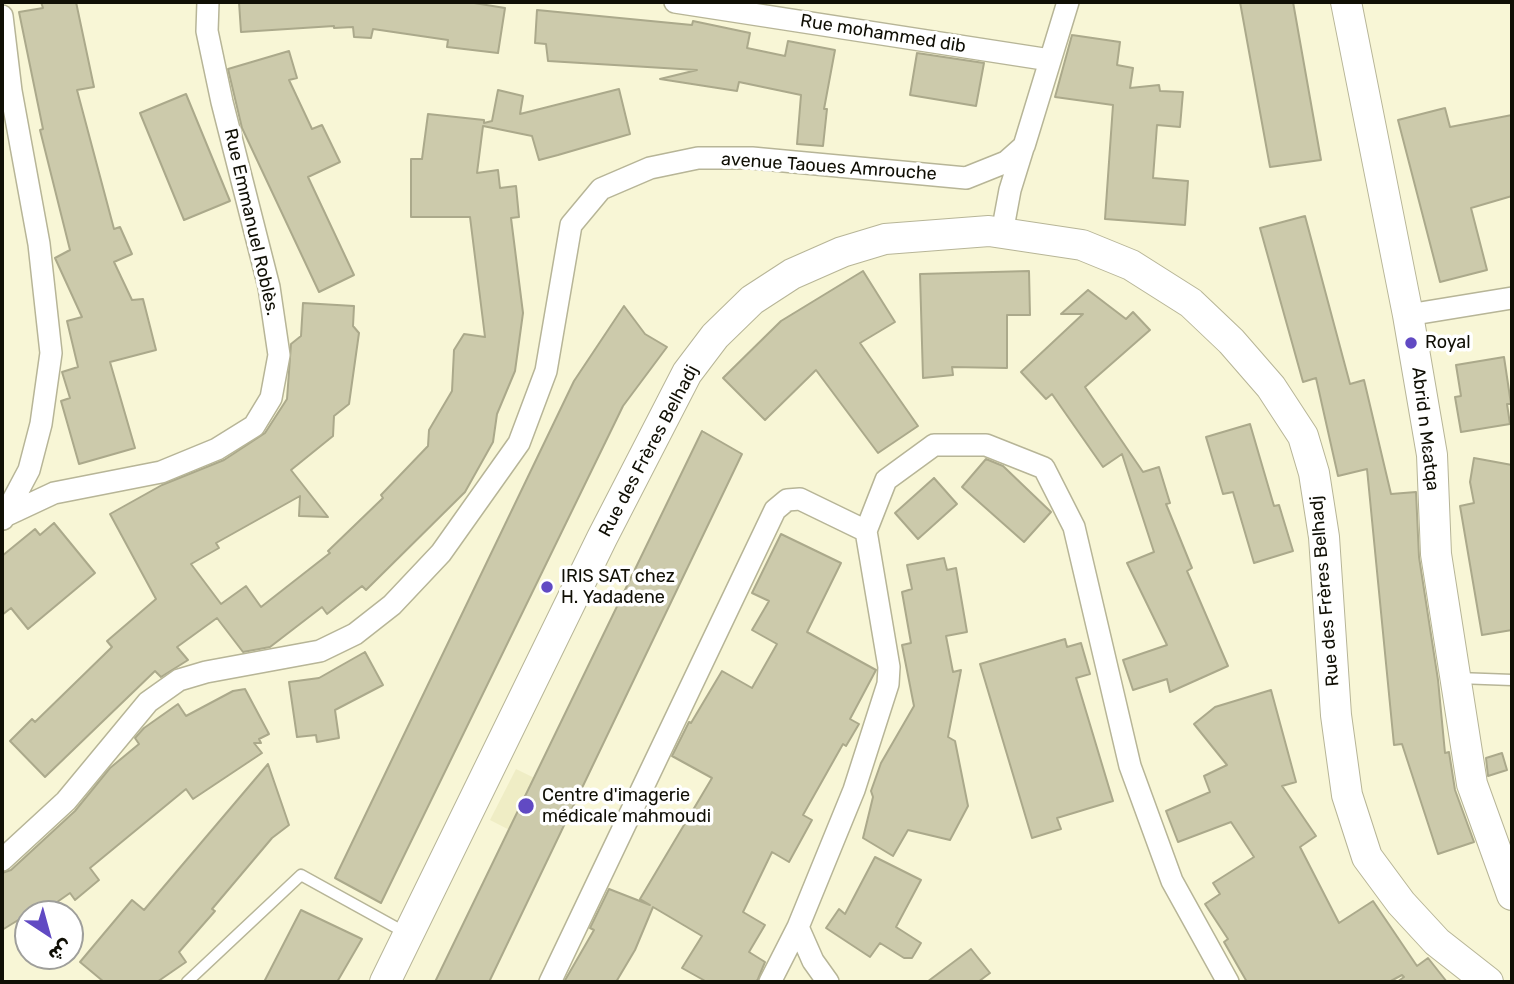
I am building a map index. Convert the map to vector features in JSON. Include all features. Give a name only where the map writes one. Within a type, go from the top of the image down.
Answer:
[{"type":"main road","name":"Abrid n Mɛatqa","points":[[1346,2],[1408,315],[1432,455],[1436,554],[1472,784],[1512,895]]},
{"type":"main road","name":"Rue des Frères Belhadj","points":[[385,982],[608,526],[687,373],[715,336],[752,300],[792,274],[842,252],[898,237],[937,233],[1002,233],[1082,245],[1131,265],[1191,303],[1231,341],[1271,387],[1303,436],[1314,473],[1324,537],[1336,715],[1347,795],[1367,857],[1401,903],[1437,942],[1488,982]]},
{"type":"street","name":"Rue Emmanuel Roblès.","points":[[5,518],[54,493],[161,472],[218,449],[254,426],[271,398],[279,355],[269,287],[222,102],[207,31],[208,2]]},
{"type":"street","name":"Rue mohammed dib","points":[[675,2],[1050,60]]},
{"type":"street","points":[[1002,233],[1010,190],[1068,2]]},
{"type":"street","points":[[2,16],[11,91],[38,244],[51,353],[41,424],[32,459],[5,518]]},
{"type":"street","name":"avenue Taoues Amrouche","points":[[2,860],[66,801],[148,702],[179,680],[320,651],[355,634],[392,605],[442,553],[519,443],[546,372],[571,225],[601,189],[650,168],[698,158],[752,158],[967,178],[1006,162],[1024,146]]},
{"type":"street","points":[[1408,315],[1512,298]]},
{"type":"street","points":[[770,982],[798,927],[854,790],[888,684],[889,667],[866,531],[886,480],[934,445],[986,444],[1044,468],[1074,527],[1130,766],[1172,881],[1228,982]]},
{"type":"street","points":[[550,982],[775,510],[787,500],[800,499],[866,531]]},
{"type":"street","points":[[798,927],[813,961],[828,982]]},
{"type":"lane","points":[[1455,677],[1512,680]]},
{"type":"lane","points":[[187,982],[301,875],[408,935]]},
{"type":"shaded area","name":"Centre d'imagerie médicale mahmoudi","points":[[516,769],[561,791],[535,843],[490,820]]},
{"type":"building","points":[[41,2],[76,2],[94,87],[77,90],[114,229],[120,227],[132,254],[114,262],[132,300],[143,299],[156,350],[110,362],[135,448],[79,464],[61,401],[70,398],[62,372],[78,367],[67,321],[82,317],[55,258],[70,250],[40,130],[43,129],[19,12],[43,8]]},
{"type":"building","points":[[239,2],[468,2],[505,8],[498,53],[447,47],[448,40],[373,29],[371,38],[354,37],[353,27],[241,32]]},
{"type":"building","points":[[1240,2],[1293,2],[1321,160],[1270,167]]},
{"type":"building","points":[[537,10],[692,25],[693,21],[750,33],[747,48],[785,56],[788,41],[835,50],[824,109],[827,109],[823,146],[797,144],[801,95],[739,82],[737,91],[660,79],[697,70],[548,61],[546,44],[535,43]]},
{"type":"building","points":[[1072,35],[1120,42],[1117,65],[1133,68],[1130,88],[1159,85],[1160,91],[1183,92],[1180,127],[1157,125],[1153,178],[1188,181],[1185,225],[1105,219],[1113,105],[1055,97]]},
{"type":"building","points":[[289,51],[297,78],[289,80],[312,129],[322,125],[340,162],[308,177],[354,275],[319,292],[242,128],[228,69]]},
{"type":"building","points":[[917,53],[984,63],[976,106],[910,95]]},
{"type":"building","points":[[619,89],[630,134],[558,155],[539,160],[532,136],[483,126],[477,173],[498,170],[500,188],[516,186],[519,217],[511,218],[523,313],[515,371],[497,414],[493,442],[465,492],[366,590],[362,586],[327,614],[322,607],[270,647],[243,652],[217,618],[177,647],[188,660],[161,677],[155,671],[45,777],[10,741],[32,719],[35,722],[112,647],[107,641],[156,599],[110,514],[162,485],[224,460],[265,433],[287,399],[291,344],[301,336],[303,303],[354,306],[353,326],[359,333],[349,404],[334,416],[333,436],[291,470],[328,517],[299,516],[300,496],[216,543],[219,548],[191,564],[221,604],[246,586],[261,607],[330,553],[328,551],[383,498],[381,495],[428,446],[429,430],[452,391],[454,350],[464,334],[485,337],[470,217],[411,217],[411,159],[422,159],[428,114],[484,120],[484,123],[492,121],[498,90],[523,96],[520,114]]},
{"type":"building","points":[[186,94],[230,201],[184,220],[140,113]]},
{"type":"building","points":[[1445,108],[1450,127],[1512,115],[1512,196],[1471,208],[1487,270],[1440,282],[1398,120]]},
{"type":"building","points":[[1305,216],[1350,384],[1364,380],[1391,494],[1416,492],[1419,557],[1438,680],[1445,753],[1449,752],[1455,790],[1474,842],[1438,854],[1402,744],[1394,745],[1367,469],[1338,476],[1316,378],[1303,382],[1260,228]]},
{"type":"building","points":[[863,271],[895,322],[860,343],[918,426],[878,453],[816,370],[765,420],[723,378],[781,321]]},
{"type":"building","points":[[1029,271],[1030,315],[1007,315],[1007,368],[952,367],[953,375],[923,378],[920,274]]},
{"type":"building","points":[[1088,290],[1126,319],[1133,312],[1150,330],[1085,387],[1143,472],[1159,467],[1170,503],[1166,504],[1192,568],[1187,571],[1228,666],[1170,692],[1167,679],[1133,690],[1123,660],[1167,645],[1127,563],[1154,552],[1122,454],[1103,467],[1052,394],[1046,399],[1021,372],[1083,314],[1061,314]]},
{"type":"building","points":[[624,306],[645,334],[667,347],[623,406],[381,903],[335,878],[574,381]]},
{"type":"building","points":[[1504,357],[1511,404],[1507,404],[1510,424],[1461,432],[1455,397],[1461,396],[1456,365]]},
{"type":"building","points":[[1250,424],[1274,506],[1279,505],[1293,551],[1254,563],[1233,492],[1223,494],[1206,437]]},
{"type":"building","points":[[702,431],[742,454],[489,982],[435,982]]},
{"type":"building","points":[[1474,458],[1512,465],[1512,630],[1482,635],[1460,506],[1474,503],[1470,482]]},
{"type":"building","points":[[986,459],[1003,466],[1051,512],[1024,542],[962,487]]},
{"type":"building","points":[[934,478],[957,504],[918,539],[895,513]]},
{"type":"building","points":[[54,523],[95,573],[28,629],[11,608],[2,615],[2,556],[35,529],[40,535]]},
{"type":"building","points":[[781,534],[841,563],[807,632],[876,670],[850,719],[859,724],[846,746],[843,744],[803,815],[812,820],[789,862],[772,852],[743,912],[765,925],[749,952],[765,962],[758,979],[756,982],[707,982],[682,968],[702,936],[653,907],[635,950],[616,982],[564,982],[594,930],[590,928],[609,889],[650,905],[640,899],[712,778],[672,756],[689,722],[691,723],[722,671],[752,688],[777,644],[752,630],[769,601],[752,593]]},
{"type":"building","points":[[944,558],[947,570],[956,568],[967,632],[946,636],[953,672],[961,670],[948,737],[955,741],[968,806],[950,840],[908,830],[893,856],[863,838],[873,797],[871,791],[881,763],[914,706],[902,645],[911,643],[902,592],[912,589],[907,565]]},
{"type":"building","points":[[1065,639],[1067,647],[1081,643],[1090,674],[1076,678],[1113,801],[1057,818],[1061,829],[1032,838],[980,664]]},
{"type":"building","points":[[365,652],[383,685],[335,710],[339,738],[317,742],[316,735],[297,737],[289,682],[319,678]]},
{"type":"building","points":[[245,689],[269,734],[259,739],[261,743],[254,743],[262,753],[193,799],[186,789],[90,868],[99,880],[75,900],[70,893],[60,900],[14,900],[14,923],[2,930],[2,873],[11,870],[75,811],[110,768],[139,744],[135,738],[144,728],[178,704],[186,716],[233,691]]},
{"type":"building","points":[[1271,690],[1296,782],[1282,786],[1316,836],[1300,847],[1339,923],[1373,901],[1417,966],[1428,958],[1447,982],[1397,982],[1404,977],[1402,975],[1389,982],[1247,982],[1224,942],[1228,939],[1205,904],[1220,894],[1213,883],[1254,857],[1231,822],[1178,842],[1166,811],[1210,792],[1204,776],[1227,765],[1194,724],[1215,707]]},
{"type":"building","points":[[1502,753],[1507,770],[1488,776],[1486,758]]},
{"type":"building","points":[[268,764],[289,825],[272,838],[179,952],[186,962],[157,982],[104,982],[84,965],[84,957],[132,900],[144,910]]},
{"type":"building","points":[[875,857],[921,880],[896,927],[921,943],[912,958],[904,958],[880,943],[870,957],[826,928],[839,909],[845,914]]},
{"type":"building","points":[[301,910],[362,939],[337,982],[264,982]]},
{"type":"building","points":[[971,949],[990,973],[978,982],[927,982]]},
{"type":"place","name":"Royal","points":[[1411,343]]},
{"type":"place","name":"IRIS SAT chez H. Yadadene","points":[[547,587]]},
{"type":"place","name":"Centre d'imagerie médicale mahmoudi","points":[[526,806]]}]
